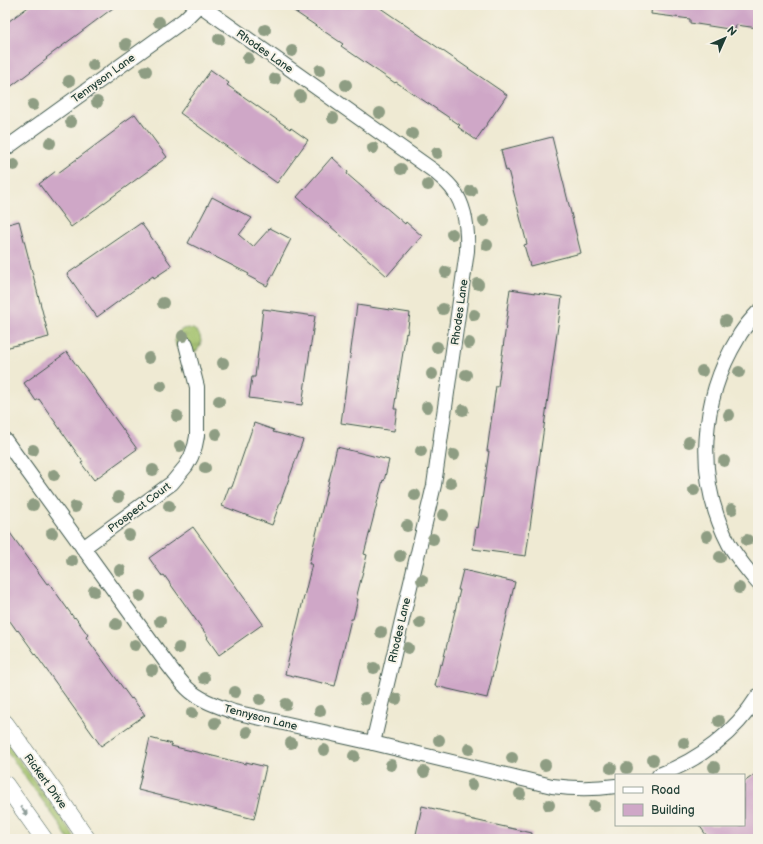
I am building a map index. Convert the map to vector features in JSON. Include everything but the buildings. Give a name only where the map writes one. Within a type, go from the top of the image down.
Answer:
[{"type":"street","name":"Tennyson Lane","points":[[5,149],[184,20],[199,5]]},
{"type":"street","name":"Rhodes Lane","points":[[199,5],[434,171],[446,181],[454,191],[465,216],[467,227],[467,251],[434,485],[373,743]]},
{"type":"street","points":[[758,312],[737,338],[723,366],[714,392],[707,426],[706,452],[711,497],[719,521],[729,544],[758,583]]},
{"type":"street","name":"Prospect Court","points":[[84,548],[172,483],[186,466],[191,457],[197,436],[196,387],[186,344]]},
{"type":"street","name":"Tennyson Lane","points":[[5,440],[175,674],[187,689],[196,695],[234,712],[373,743],[552,786],[590,789],[615,786]]},
{"type":"street","points":[[661,774],[682,765],[710,748],[739,721],[758,696]]},
{"type":"street","name":"Rickert Drive","points":[[5,723],[60,798],[87,839]]},
{"type":"street","points":[[5,784],[44,839]]},
{"type":"green space","points":[[188,328],[197,332],[201,341],[197,350],[188,354],[179,350],[175,341],[179,332]]},
{"type":"green space","points":[[5,740],[75,839],[68,839],[58,822],[5,749]]}]
